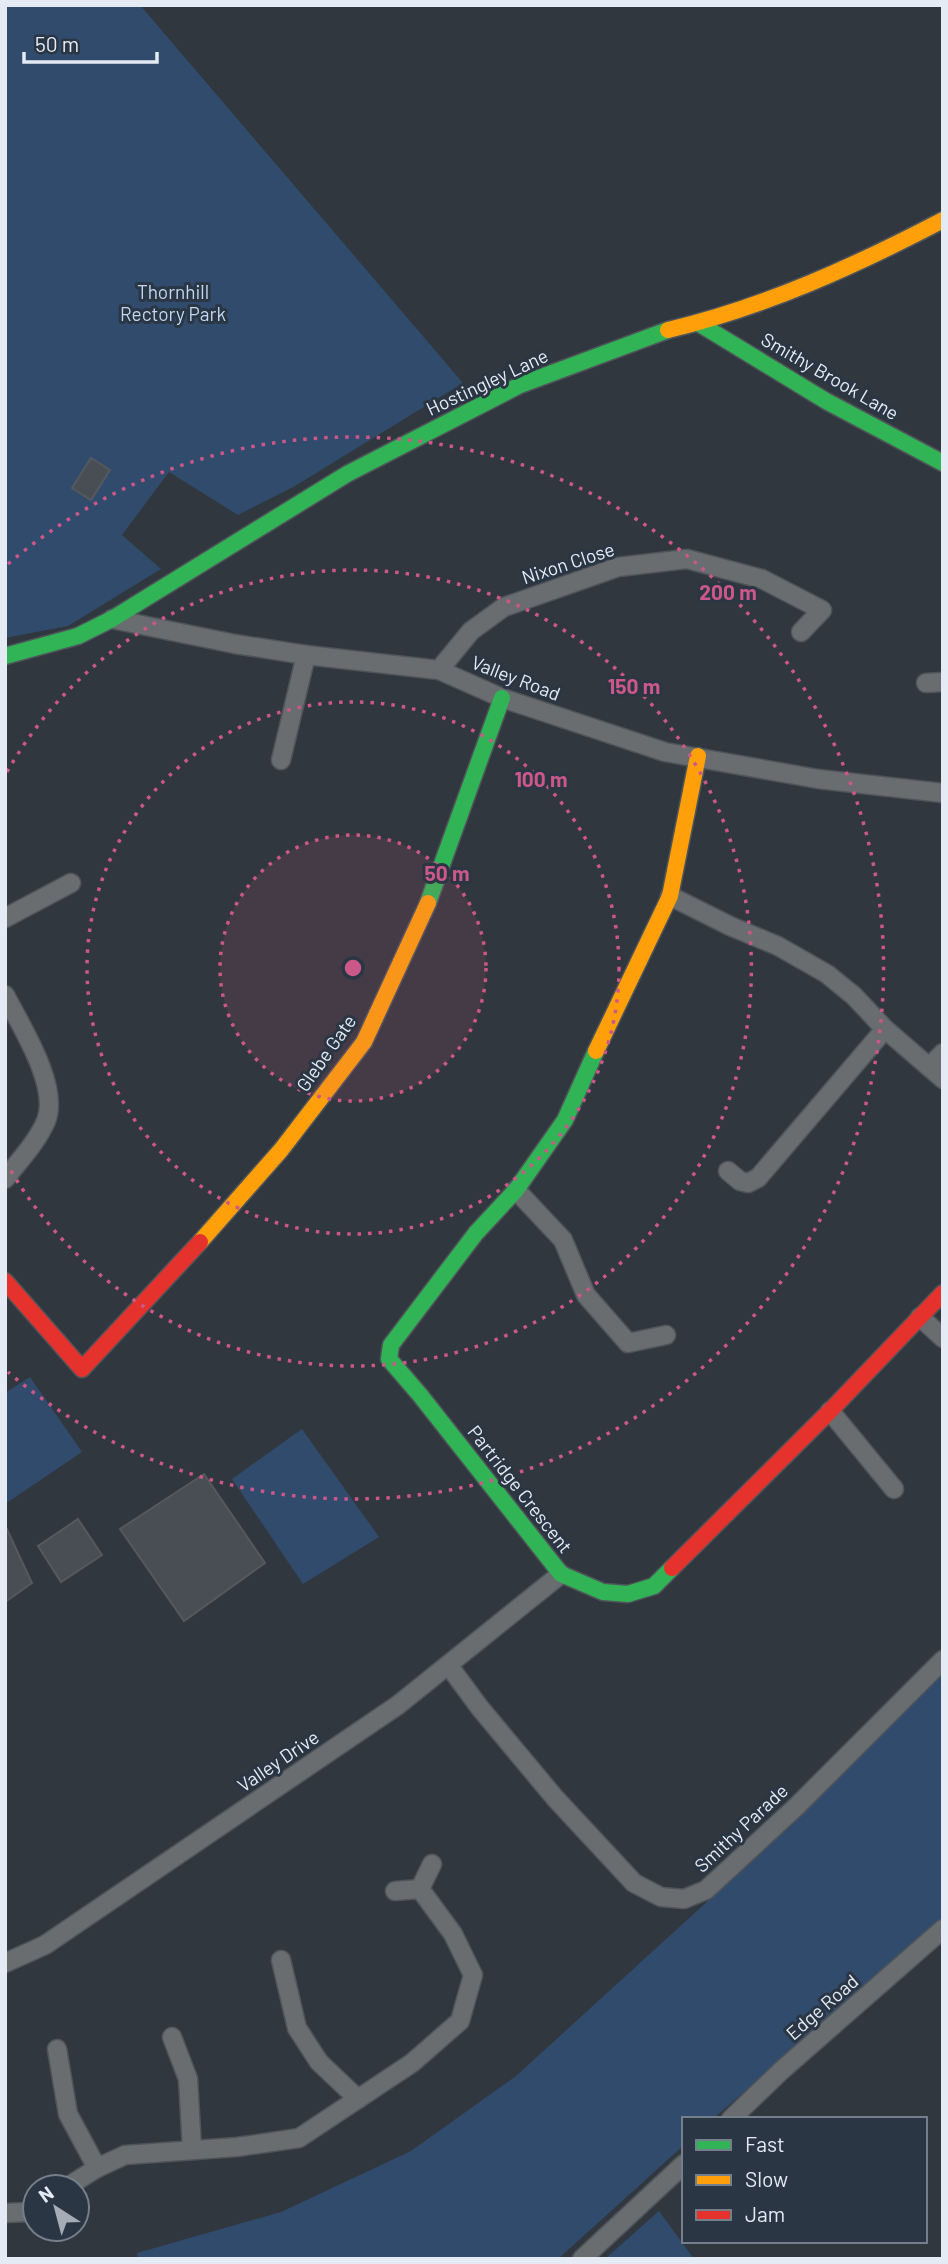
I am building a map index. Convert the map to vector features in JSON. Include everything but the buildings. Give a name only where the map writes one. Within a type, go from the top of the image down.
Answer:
[{"type":"street","name":"Hostingley Lane","points":[[5,656],[78,636],[113,619],[347,474],[520,385],[668,330],[786,295],[872,257],[943,220]]},
{"type":"street","name":"Smithy Brook Lane","points":[[698,323],[827,401],[943,463]]},
{"type":"street","name":"Nixon Close","points":[[439,670],[471,631],[503,607],[618,567],[687,559],[762,579],[822,610],[801,632]]},
{"type":"street","name":"Valley Road","points":[[113,619],[235,644],[439,670],[502,698],[665,752],[818,779],[943,793]]},
{"type":"street","points":[[281,760],[306,655]]},
{"type":"street","name":"Glebe Gate","points":[[5,1282],[82,1369],[158,1289],[275,1157],[365,1042],[429,901],[502,698]]},
{"type":"street","name":"Partridge Crescent","points":[[698,756],[670,896],[565,1120],[516,1190],[476,1233],[391,1345],[389,1359],[561,1574],[603,1592],[628,1594],[654,1586],[830,1411],[943,1293]]},
{"type":"street","points":[[5,918],[71,883]]},
{"type":"street","points":[[670,896],[778,946],[827,974],[936,1073],[943,1053]]},
{"type":"street","points":[[5,995],[38,1058],[50,1102],[41,1132],[5,1179]]},
{"type":"street","points":[[728,1171],[740,1181],[748,1183],[764,1171],[886,1029]]},
{"type":"street","points":[[516,1190],[563,1240],[586,1295],[628,1343],[667,1335]]},
{"type":"street","points":[[920,1317],[943,1338]]},
{"type":"street","points":[[830,1411],[894,1489]]},
{"type":"street","name":"Valley Drive","points":[[5,1963],[45,1945],[398,1705],[561,1574]]},
{"type":"street","name":"Smithy Parade","points":[[449,1666],[480,1708],[555,1798],[634,1883],[661,1897],[684,1899],[706,1890],[767,1834],[943,1660]]},
{"type":"street","points":[[420,1889],[432,1864]]},
{"type":"street","points":[[395,1891],[420,1889]]},
{"type":"street","points":[[89,2173],[125,2155],[237,2147],[299,2138],[412,2063],[460,2021],[473,1975],[453,1934],[420,1889]]},
{"type":"street","name":"Edge Road","points":[[733,2117],[782,2070],[943,1929]]},
{"type":"street","points":[[281,1959],[297,2028],[319,2062],[358,2099]]},
{"type":"street","points":[[172,2037],[188,2080],[192,2149]]},
{"type":"street","points":[[57,2049],[68,2114],[97,2168]]},
{"type":"street","points":[[582,2259],[682,2166]]},
{"type":"green space","name":"Thornhill Rectory Park","points":[[5,5],[140,5],[463,383],[295,486],[238,515],[169,472],[122,535],[161,569],[68,626],[5,638]]},
{"type":"green space","points":[[30,1377],[82,1452],[5,1504],[5,1393]]},
{"type":"green space","points":[[302,1429],[379,1537],[303,1584],[232,1479]]},
{"type":"green space","points":[[943,1673],[943,1918],[715,2117],[682,2117],[682,2147],[558,2259],[138,2259],[137,2253],[281,2212],[411,2151],[516,2076],[800,1817]]},
{"type":"green space","points":[[659,2211],[694,2259],[605,2259]]},
{"type":"traffic: fast","points":[[698,323],[826,401],[943,463]]},
{"type":"traffic: fast","points":[[5,656],[78,636],[112,619],[347,474],[520,385],[668,330]]},
{"type":"traffic: fast","points":[[428,903],[502,698]]},
{"type":"traffic: fast","points":[[596,1051],[565,1120],[516,1190],[476,1233],[391,1345],[389,1359],[561,1574],[603,1592],[628,1594],[654,1586],[672,1568]]},
{"type":"traffic: slow","points":[[668,330],[740,310],[809,284],[943,220]]},
{"type":"traffic: slow","points":[[596,1051],[670,896],[698,756]]},
{"type":"traffic: slow","points":[[200,1242],[281,1150],[364,1042],[428,903]]},
{"type":"traffic: jam","points":[[5,1281],[82,1369],[200,1242]]},
{"type":"traffic: jam","points":[[672,1568],[830,1411],[943,1293]]}]
